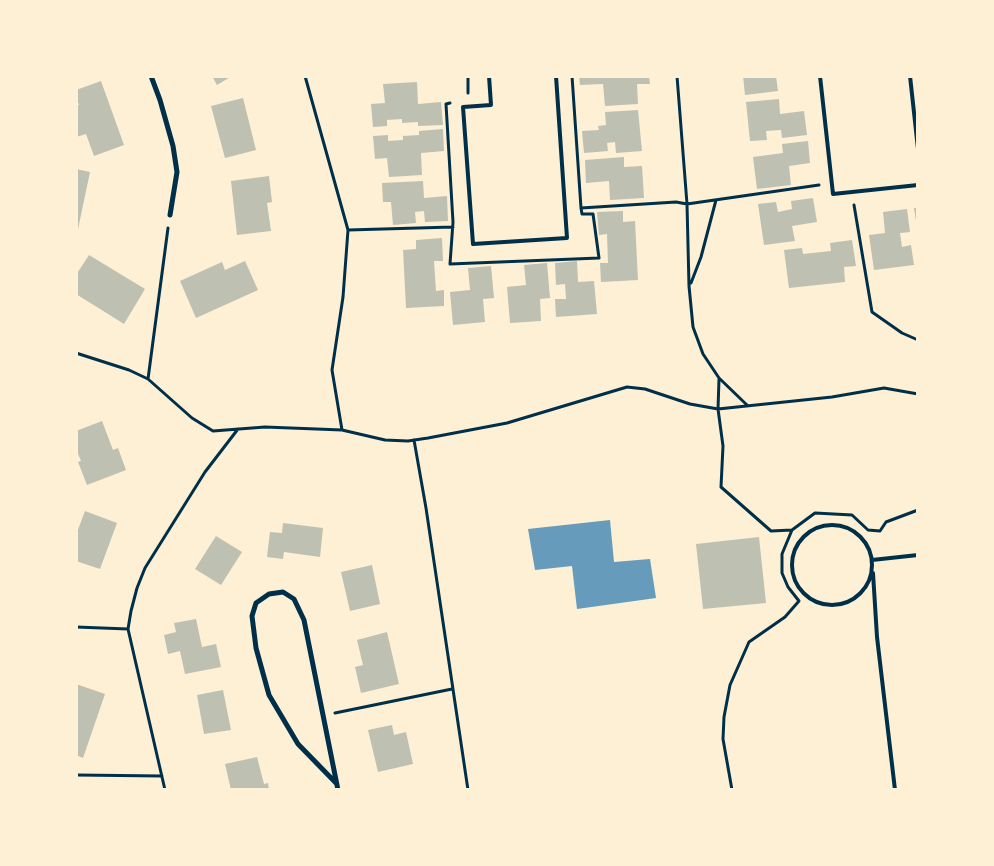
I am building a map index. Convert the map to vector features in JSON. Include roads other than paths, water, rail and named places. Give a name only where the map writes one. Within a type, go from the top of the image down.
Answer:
[{"type":"street","points":[[151,76],[173,146],[177,172],[170,215]]},
{"type":"street","points":[[283,592],[294,599],[304,620],[337,787],[298,744],[269,695],[256,648],[252,616],[256,603],[268,594],[283,592]]},
{"type":"lane","points":[[489,76],[491,105],[463,107],[472,244],[568,238],[556,76]]},
{"type":"lane","points":[[820,76],[833,194],[918,185]]},
{"type":"lane","points":[[910,76],[918,149]]},
{"type":"lane","points":[[872,571],[864,589],[857,597],[845,603],[835,605],[823,604],[812,600],[804,594],[797,584],[792,572],[792,559],[798,542],[804,536],[815,528],[835,524],[853,530],[863,539],[870,551],[872,560],[877,637],[895,790]]},
{"type":"lane","points":[[872,560],[918,554]]},
{"type":"water","points":[[610,520],[614,562],[650,559],[656,598],[577,609],[572,566],[535,570],[528,529]]}]
